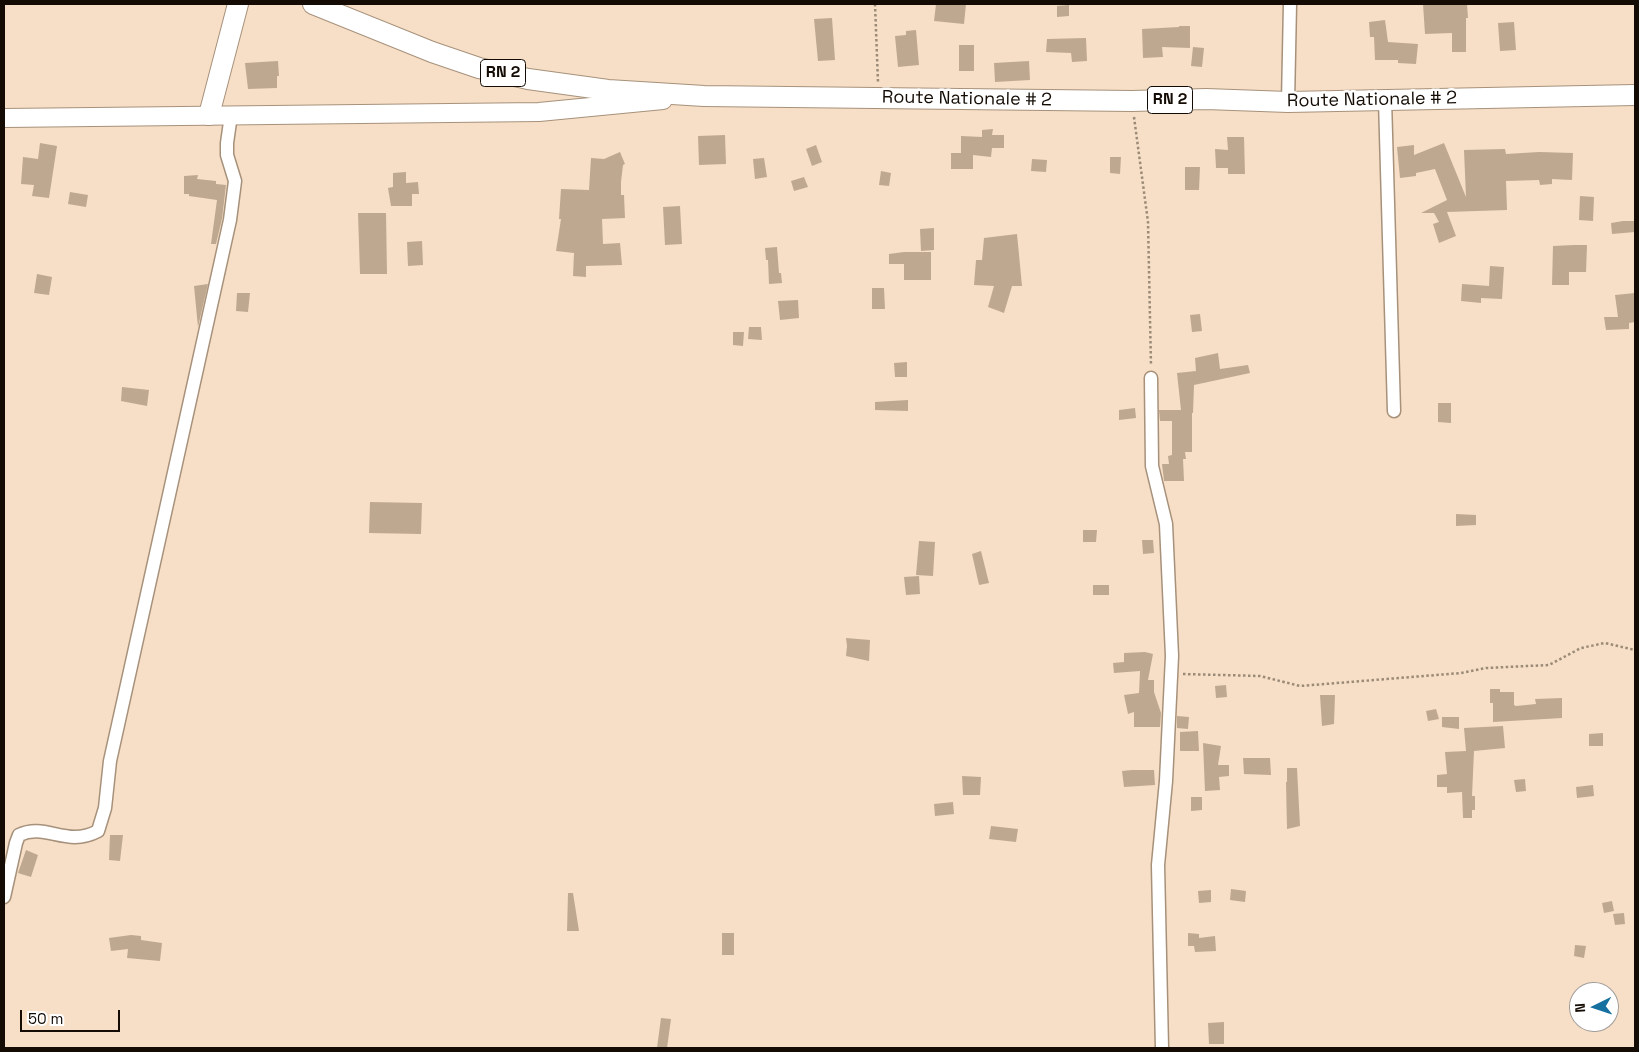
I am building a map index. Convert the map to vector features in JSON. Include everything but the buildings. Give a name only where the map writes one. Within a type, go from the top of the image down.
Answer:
[{"type":"main road","points":[[209,115],[238,4]]},
{"type":"main road","name":"Route Nationale # 2","points":[[313,4],[432,52],[479,68],[528,79],[608,90],[704,96],[1132,101],[1206,99],[1288,102],[1635,96]]},
{"type":"main road","points":[[4,118],[539,112],[704,96]]},
{"type":"street","points":[[1288,102],[1290,4]]},
{"type":"street","points":[[1385,100],[1394,411]]},
{"type":"street","points":[[4,897],[19,835],[33,830],[70,838],[91,835],[98,831],[105,808],[110,761],[230,220],[234,181],[227,155],[227,143],[231,115]]},
{"type":"street","points":[[1151,378],[1152,466],[1166,524],[1170,594],[1171,673],[1166,781],[1158,865],[1162,1048]]},
{"type":"path","points":[[875,4],[879,98]]},
{"type":"path","points":[[1132,101],[1148,222],[1151,378]]},
{"type":"path","points":[[1171,673],[1260,676],[1300,686],[1460,673],[1486,668],[1549,665],[1581,648],[1605,642],[1635,650]]}]
